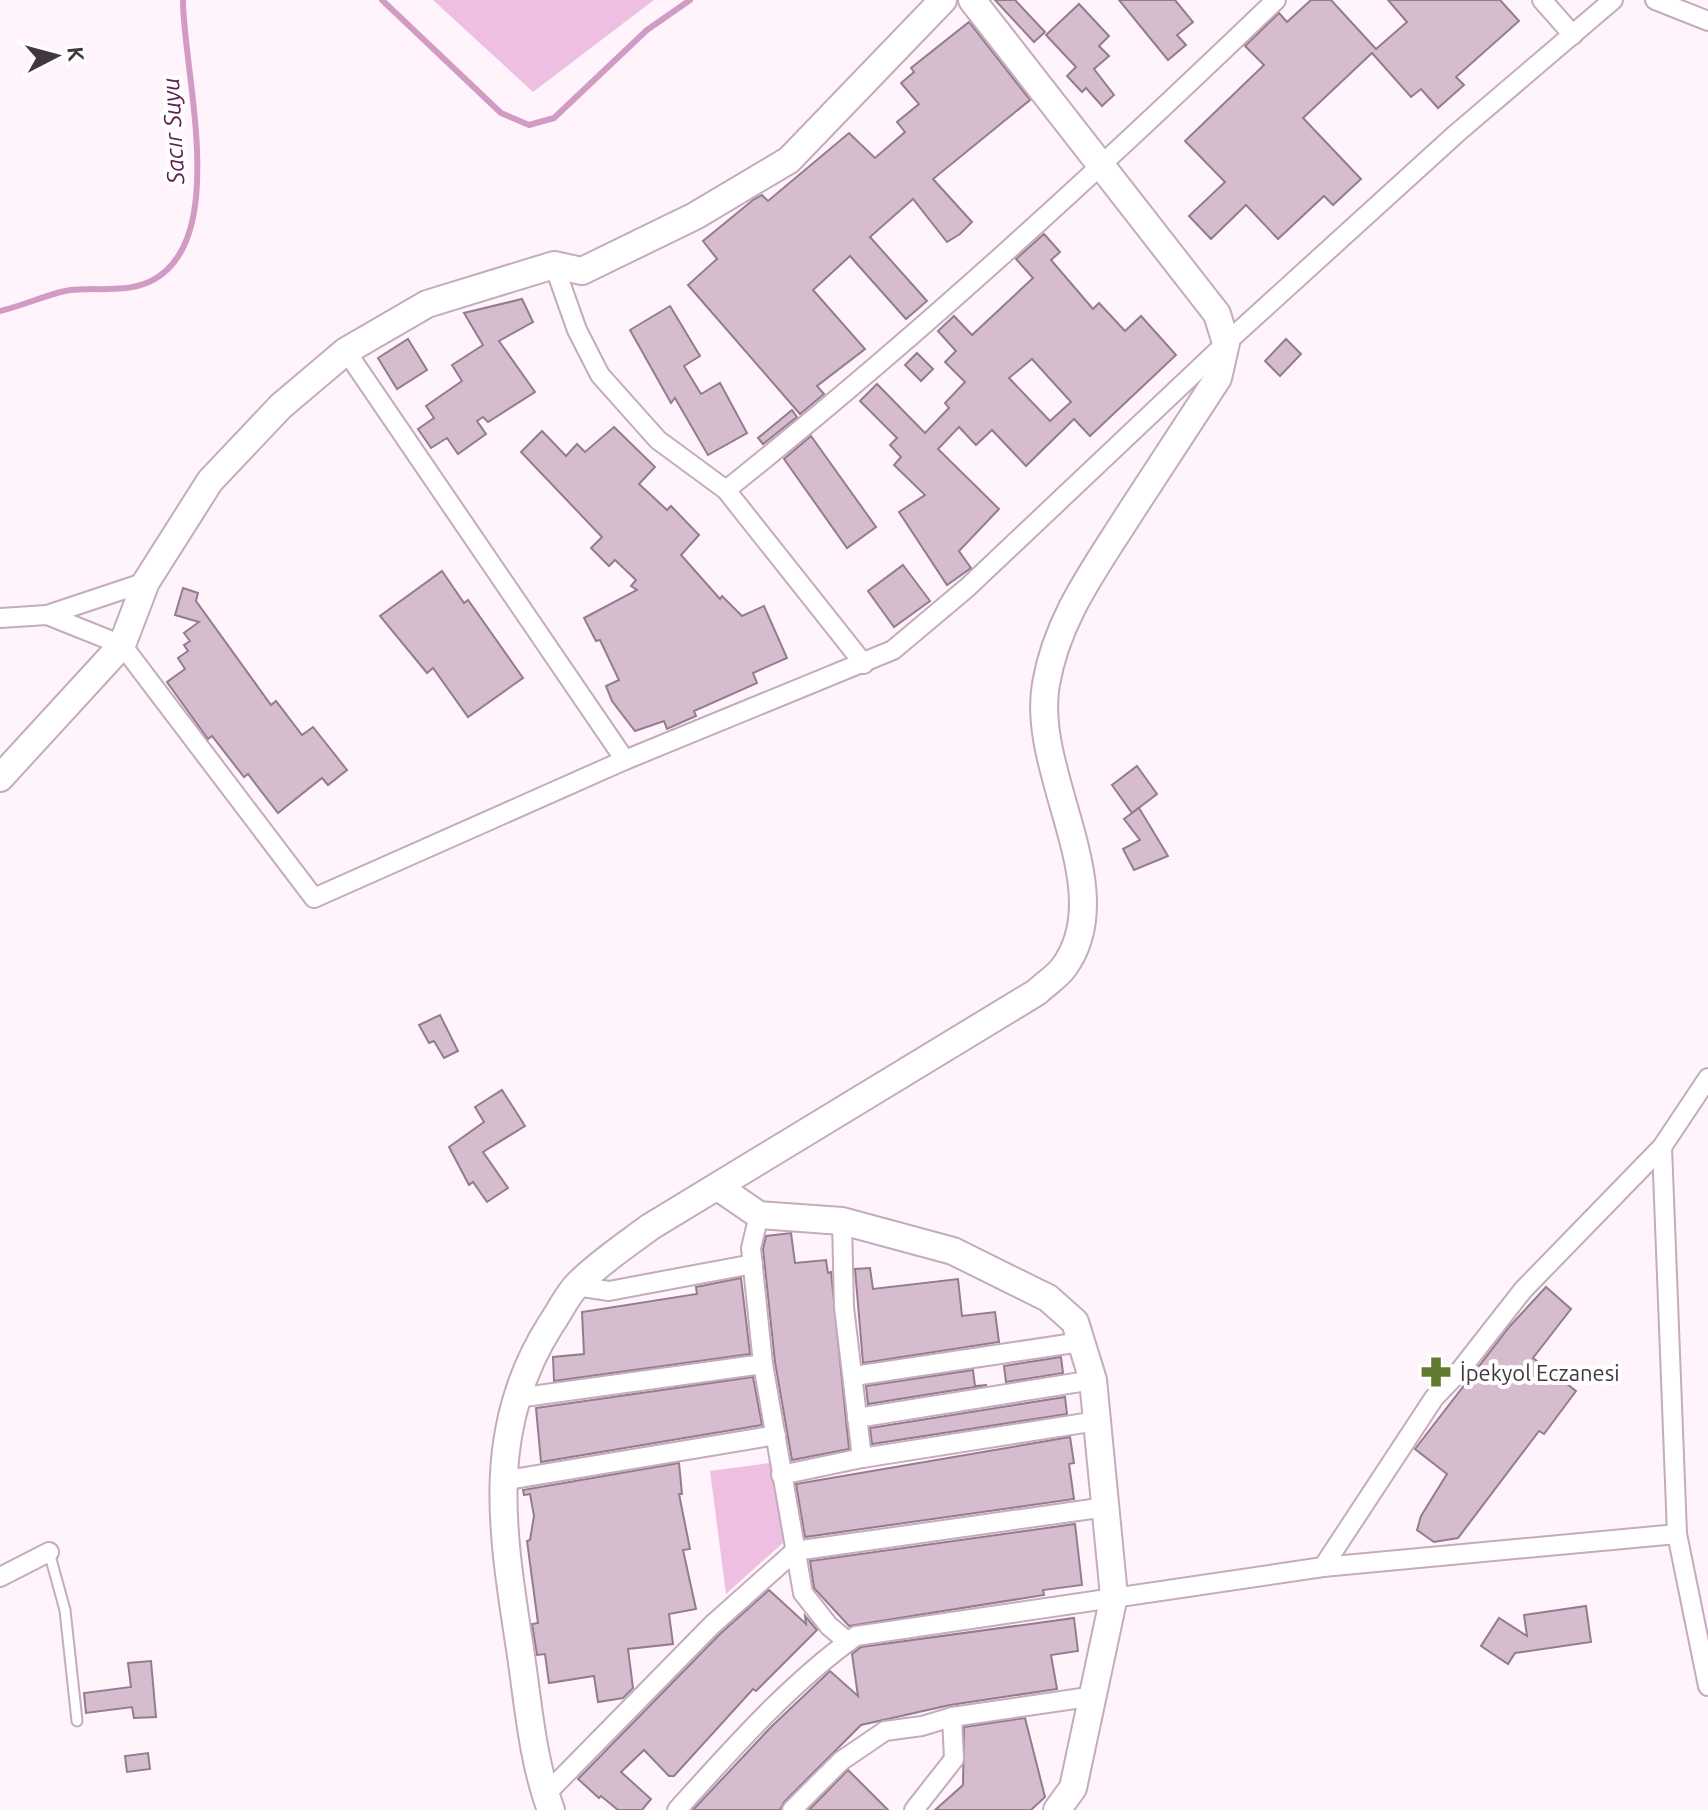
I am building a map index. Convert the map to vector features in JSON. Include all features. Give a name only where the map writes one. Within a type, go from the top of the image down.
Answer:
[{"type":"main road","points":[[0,778],[122,645],[146,582],[210,481],[281,406],[346,351],[427,304],[554,265],[582,271],[695,216],[789,160],[943,0]]},
{"type":"main road","points":[[548,1803],[511,1593],[502,1481],[506,1435],[530,1358],[576,1286],[650,1227],[1037,992],[1063,968],[1078,939],[1084,902],[1079,861],[1060,802],[1049,741],[1045,687],[1055,642],[1075,598],[1218,378],[1226,343],[1217,314],[972,0]]},
{"type":"main road","points":[[718,1187],[759,1215],[842,1221],[953,1251],[1048,1298],[1075,1322],[1093,1380],[1114,1596],[1073,1788],[1057,1810]]},
{"type":"street","points":[[726,490],[810,423],[1101,168],[1276,0]]},
{"type":"street","points":[[1542,0],[1573,35]]},
{"type":"street","points":[[47,615],[122,645],[314,898],[625,760],[893,650],[968,587],[1226,343],[1457,133],[1613,0]]},
{"type":"street","points":[[1655,0],[1708,21]]},
{"type":"street","points":[[554,265],[577,330],[600,375],[658,440],[726,490],[864,664]]},
{"type":"street","points":[[346,351],[625,760]]},
{"type":"street","points":[[0,618],[47,615],[146,582]]},
{"type":"street","points":[[1323,1567],[1434,1398],[1523,1290],[1662,1147],[1708,1078]]},
{"type":"street","points":[[1662,1147],[1677,1534],[1699,1594],[1708,1686]]},
{"type":"street","points":[[759,1215],[751,1248],[763,1364],[803,1593],[829,1626],[848,1642]]},
{"type":"street","points":[[842,1221],[844,1307],[862,1458]]},
{"type":"street","points":[[576,1286],[609,1291],[753,1264]]},
{"type":"street","points":[[854,1376],[1081,1342]]},
{"type":"street","points":[[517,1398],[763,1364]]},
{"type":"street","points":[[857,1418],[1093,1380]]},
{"type":"street","points":[[781,1475],[862,1458],[1097,1421]]},
{"type":"street","points":[[502,1481],[776,1435]]},
{"type":"street","points":[[548,1803],[712,1625],[795,1551],[1106,1507]]},
{"type":"street","points":[[677,1810],[741,1739],[856,1636],[1323,1567],[1677,1534]]},
{"type":"street","points":[[0,1577],[49,1552]]},
{"type":"street","points":[[792,1810],[841,1761],[885,1731],[922,1726],[952,1717],[1095,1696]]},
{"type":"street","points":[[914,1810],[954,1759],[952,1717]]},
{"type":"lane","points":[[49,1552],[65,1610],[77,1721]]},
{"type":"shaded area","points":[[433,0],[654,0],[533,92]]},
{"type":"shaded area","points":[[776,1462],[785,1541],[726,1594],[710,1471]]},
{"type":"building","points":[[995,0],[1015,0],[1045,32],[1034,42]]},
{"type":"building","points":[[1119,0],[1175,0],[1193,22],[1177,35],[1186,45],[1168,60]]},
{"type":"building","points":[[1311,0],[1331,0],[1376,49],[1407,22],[1388,0],[1500,0],[1519,21],[1456,77],[1464,85],[1438,108],[1421,89],[1411,97],[1372,53],[1303,118],[1361,179],[1333,205],[1324,196],[1278,239],[1246,205],[1211,239],[1189,216],[1225,182],[1185,141],[1264,65],[1245,46],[1279,13],[1287,22]]},
{"type":"building","points":[[1079,4],[1109,36],[1099,46],[1109,56],[1094,69],[1114,95],[1102,106],[1086,88],[1082,92],[1067,76],[1076,67],[1046,35]]},
{"type":"building","points":[[969,22],[1030,100],[933,179],[972,222],[960,234],[947,242],[913,199],[870,237],[927,301],[906,319],[850,256],[813,290],[865,349],[817,386],[824,394],[800,414],[688,285],[717,259],[703,241],[753,200],[762,195],[768,201],[849,133],[875,158],[905,132],[897,122],[919,104],[901,83],[914,72],[911,68]]},
{"type":"building","points":[[1044,234],[1060,252],[1051,260],[1093,309],[1099,303],[1125,331],[1141,316],[1176,355],[1090,436],[1074,419],[1026,466],[992,430],[976,445],[959,427],[938,449],[999,509],[959,551],[971,568],[947,585],[899,512],[925,495],[894,465],[901,457],[890,445],[897,438],[860,401],[877,384],[925,433],[949,408],[945,403],[965,382],[945,362],[956,351],[938,331],[954,316],[972,335],[1033,278],[1016,259]],"holes":[[[1032,359],[1071,402],[1050,421],[1009,378]]]},
{"type":"building","points":[[522,299],[533,322],[499,341],[535,392],[488,422],[483,417],[477,421],[486,434],[458,454],[447,438],[431,448],[418,429],[434,418],[426,406],[462,381],[452,365],[483,345],[464,313]]},
{"type":"building","points":[[670,306],[700,356],[684,366],[701,394],[720,383],[747,433],[708,455],[675,398],[671,403],[630,330]]},
{"type":"building","points":[[408,339],[427,370],[397,389],[378,358]]},
{"type":"building","points":[[1286,339],[1301,354],[1280,376],[1265,361]]},
{"type":"building","points":[[917,353],[933,369],[921,381],[905,365]]},
{"type":"building","points":[[792,410],[797,417],[763,444],[758,438]]},
{"type":"building","points":[[614,427],[655,467],[639,484],[667,510],[671,506],[699,535],[681,555],[720,599],[722,596],[742,616],[764,606],[787,658],[753,673],[757,683],[694,711],[696,716],[667,729],[664,721],[635,731],[612,701],[606,686],[619,680],[600,640],[596,641],[584,618],[637,590],[631,586],[636,580],[615,560],[609,566],[591,548],[602,537],[521,452],[542,431],[566,456],[577,444],[585,452]]},
{"type":"building","points":[[811,436],[876,527],[847,548],[784,459]]},
{"type":"building","points":[[903,565],[930,601],[894,627],[868,591]]},
{"type":"building","points":[[442,571],[464,603],[468,600],[523,678],[468,717],[433,668],[427,673],[380,616]]},
{"type":"building","points":[[183,588],[198,593],[196,601],[271,705],[276,701],[302,735],[313,727],[347,770],[328,785],[322,778],[278,813],[248,774],[244,777],[212,736],[208,739],[167,682],[185,669],[178,658],[188,651],[184,645],[190,641],[184,633],[199,622],[175,615]]},
{"type":"building","points":[[1137,766],[1157,794],[1132,813],[1112,785]]},
{"type":"building","points":[[1139,808],[1168,856],[1134,870],[1123,849],[1140,840],[1124,819]]},
{"type":"building","points":[[440,1015],[458,1051],[444,1058],[434,1041],[429,1043],[419,1025]]},
{"type":"building","points":[[502,1090],[525,1126],[483,1152],[508,1188],[487,1202],[473,1182],[469,1185],[449,1147],[484,1122],[475,1107]]},
{"type":"building","points":[[791,1233],[795,1263],[826,1260],[828,1273],[831,1272],[849,1449],[792,1460],[775,1362],[763,1249],[766,1236]]},
{"type":"building","points":[[870,1268],[873,1289],[958,1279],[962,1316],[995,1312],[999,1342],[863,1363],[855,1269]]},
{"type":"building","points":[[741,1278],[750,1354],[554,1381],[553,1357],[584,1354],[582,1312],[697,1294],[696,1287]]},
{"type":"building","points":[[1546,1287],[1571,1309],[1533,1358],[1576,1391],[1544,1434],[1539,1431],[1458,1538],[1434,1542],[1417,1530],[1421,1516],[1447,1474],[1415,1449],[1510,1326]]},
{"type":"building","points":[[1061,1357],[1063,1373],[1006,1382],[1004,1366]]},
{"type":"building","points":[[973,1370],[975,1386],[987,1385],[868,1404],[866,1386]]},
{"type":"building","points":[[753,1377],[762,1425],[541,1462],[536,1408]]},
{"type":"building","points":[[1065,1397],[1067,1414],[872,1444],[870,1428]]},
{"type":"building","points":[[1070,1437],[1074,1463],[1069,1464],[1074,1499],[805,1537],[796,1484]]},
{"type":"building","points":[[679,1463],[682,1494],[679,1494],[690,1549],[683,1550],[696,1609],[669,1614],[673,1644],[628,1649],[633,1688],[623,1698],[598,1702],[594,1676],[549,1683],[545,1654],[537,1655],[532,1624],[538,1623],[527,1541],[530,1540],[534,1516],[530,1494],[524,1495],[523,1490]]},
{"type":"building","points":[[1075,1524],[1082,1585],[1043,1590],[1044,1595],[849,1626],[814,1588],[810,1561]]},
{"type":"building","points":[[769,1590],[806,1624],[805,1616],[817,1630],[756,1691],[753,1689],[674,1776],[669,1776],[644,1750],[621,1772],[651,1799],[642,1810],[618,1810],[578,1779],[720,1634]]},
{"type":"building","points":[[1586,1606],[1591,1642],[1515,1653],[1508,1664],[1481,1646],[1499,1618],[1527,1636],[1524,1615]]},
{"type":"building","points":[[1074,1618],[1078,1651],[1051,1655],[1057,1689],[950,1705],[861,1725],[784,1802],[780,1810],[693,1810],[771,1727],[830,1671],[858,1696],[852,1654],[861,1647]]},
{"type":"building","points":[[151,1661],[156,1717],[134,1718],[132,1707],[86,1713],[84,1693],[131,1687],[128,1663]]},
{"type":"building","points":[[1025,1718],[1045,1797],[1031,1810],[935,1810],[963,1785],[964,1727]]},
{"type":"building","points":[[148,1753],[150,1769],[127,1772],[125,1756]]},
{"type":"building","points":[[848,1770],[888,1810],[809,1810]]},
{"type":"waterway","name":"Sacır Suyu","points":[[0,311],[65,291],[139,286],[174,262],[189,232],[196,195],[197,154],[183,0]]},
{"type":"waterway","name":"Sacır Suyu","points":[[382,0],[501,113],[529,125],[554,118],[647,30],[690,0]]},
{"type":"place","name":"İpekyol Eczanesi","points":[[1436,1372]]}]
